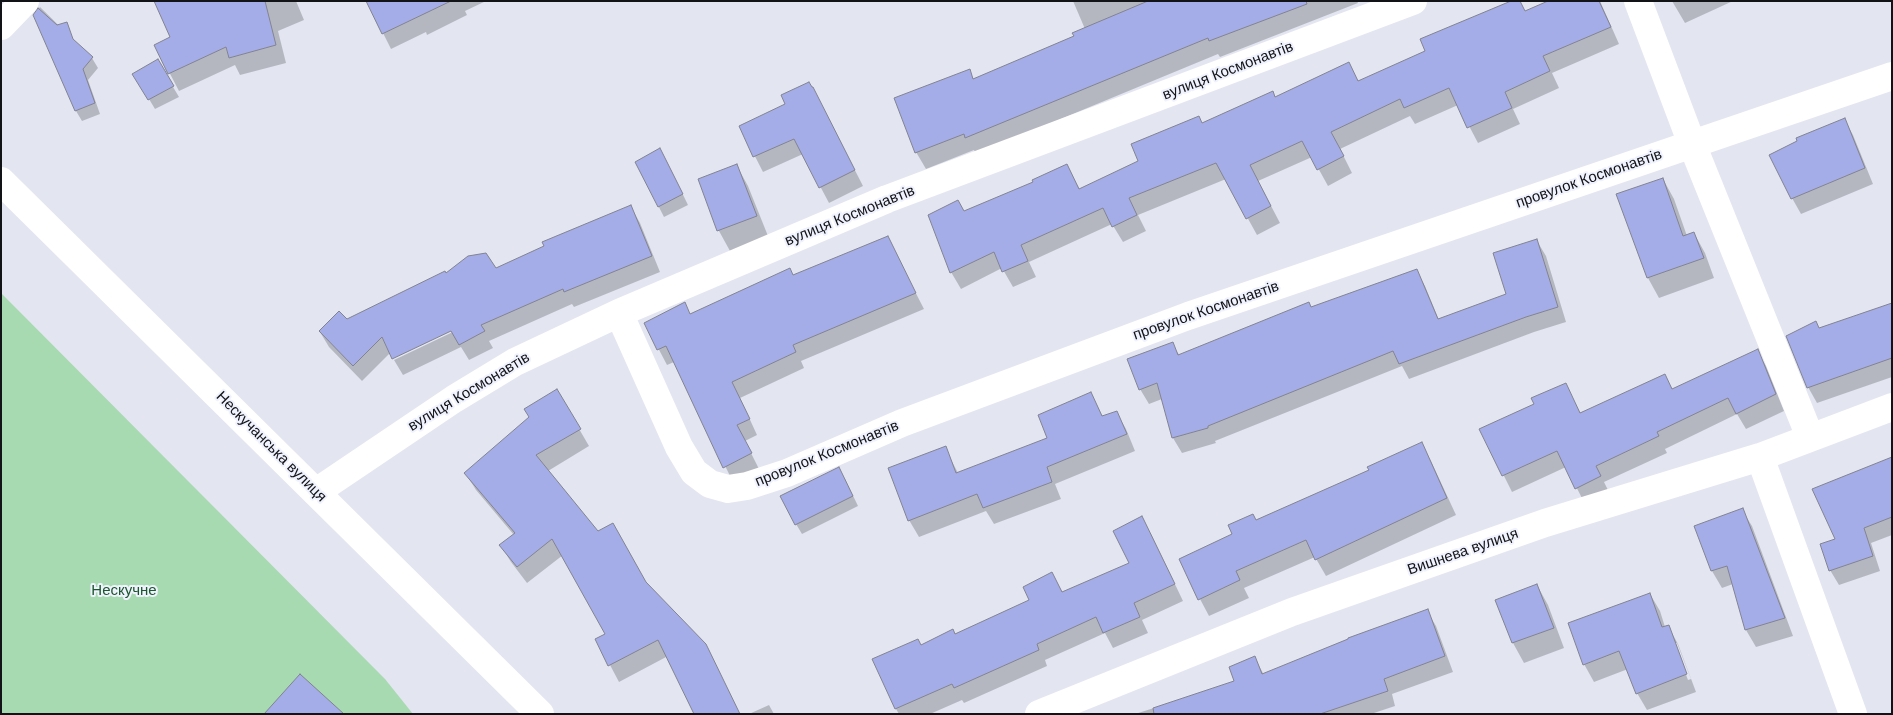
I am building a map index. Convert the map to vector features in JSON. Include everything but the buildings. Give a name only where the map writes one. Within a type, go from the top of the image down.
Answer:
[{"type":"street","points":[[1,26],[24,1]]},
{"type":"street","name":"вулиця Космонавтів","points":[[316,492],[439,409],[515,362],[619,313],[887,199],[1413,1]]},
{"type":"street","points":[[1638,1],[1692,144],[1810,437]]},
{"type":"street","name":"провулок Космонавтів","points":[[619,313],[679,447],[694,472],[710,484],[728,489],[748,486],[787,472],[902,423],[1188,316],[1892,76]]},
{"type":"street","name":"Нескучанська вулиця","points":[[1,181],[540,714]]},
{"type":"street","name":"Вишнева вулиця","points":[[1039,714],[1301,609],[1544,523],[1760,457],[1892,407]]},
{"type":"street","points":[[1760,457],[1853,714]]},
{"type":"green space","name":"Нескучне","points":[[1,293],[385,679],[413,714],[1,714]]}]
